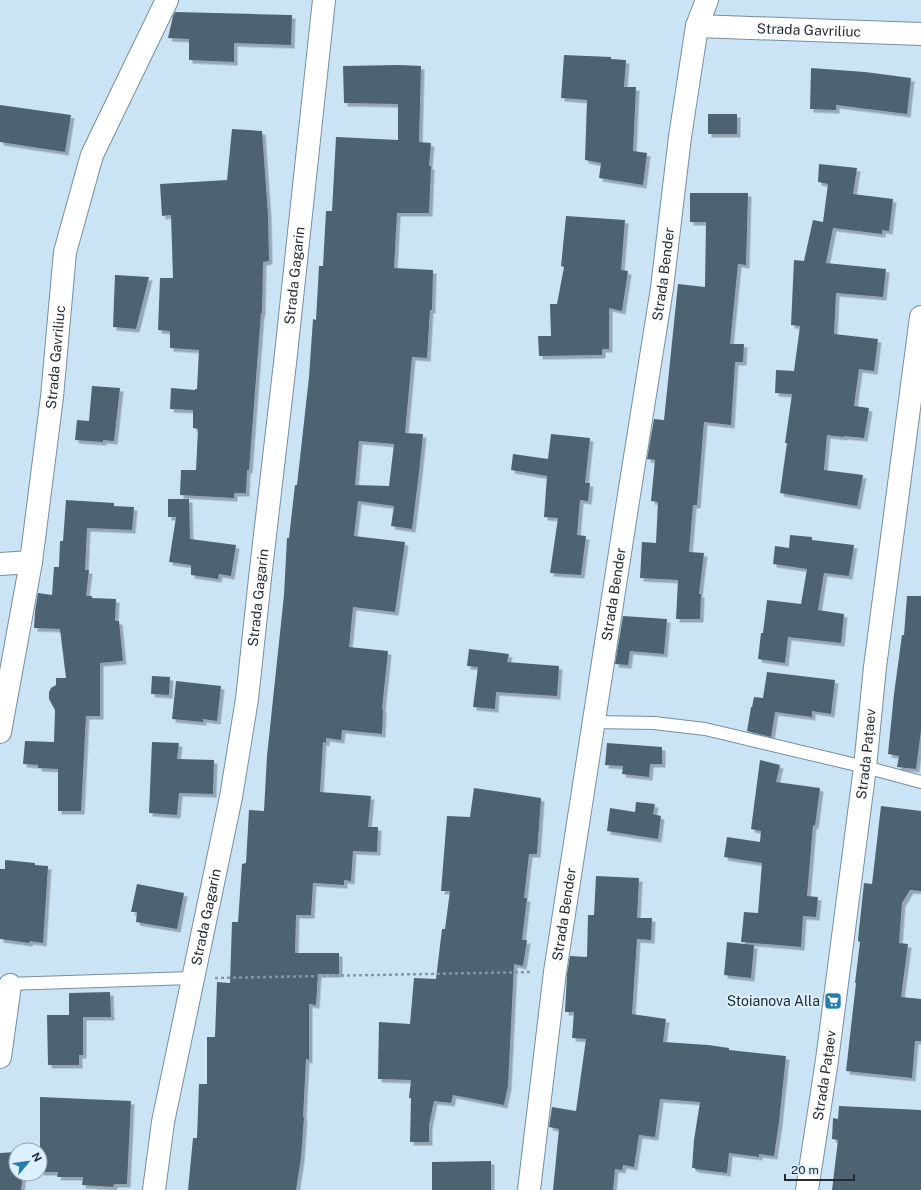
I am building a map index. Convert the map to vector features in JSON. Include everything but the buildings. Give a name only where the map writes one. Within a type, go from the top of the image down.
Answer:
[{"type":"street","name":"Strada Gavriliuc","points":[[0,732],[31,562],[52,397],[65,252],[92,155],[167,0]]},
{"type":"street","name":"Strada Gagarin","points":[[154,1190],[163,1122],[231,798],[247,699],[324,0]]},
{"type":"street","name":"Strada Bender","points":[[529,1190],[555,972],[662,288],[680,138],[697,26],[707,0]]},
{"type":"street","name":"Strada Gavriliuc","points":[[697,26],[921,34]]},
{"type":"street","name":"Strada Pațaev","points":[[807,1190],[827,1060],[865,767],[875,667],[921,317]]},
{"type":"street","points":[[0,564],[31,562]]},
{"type":"street","points":[[0,1057],[5,984]]},
{"type":"lane","points":[[594,722],[654,723],[705,729],[865,767],[921,782]]},
{"type":"lane","points":[[5,984],[192,978]]},
{"type":"path","points":[[192,978],[555,972]]},
{"type":"place","name":"Stoianova Alla","points":[[833,1001]]}]
